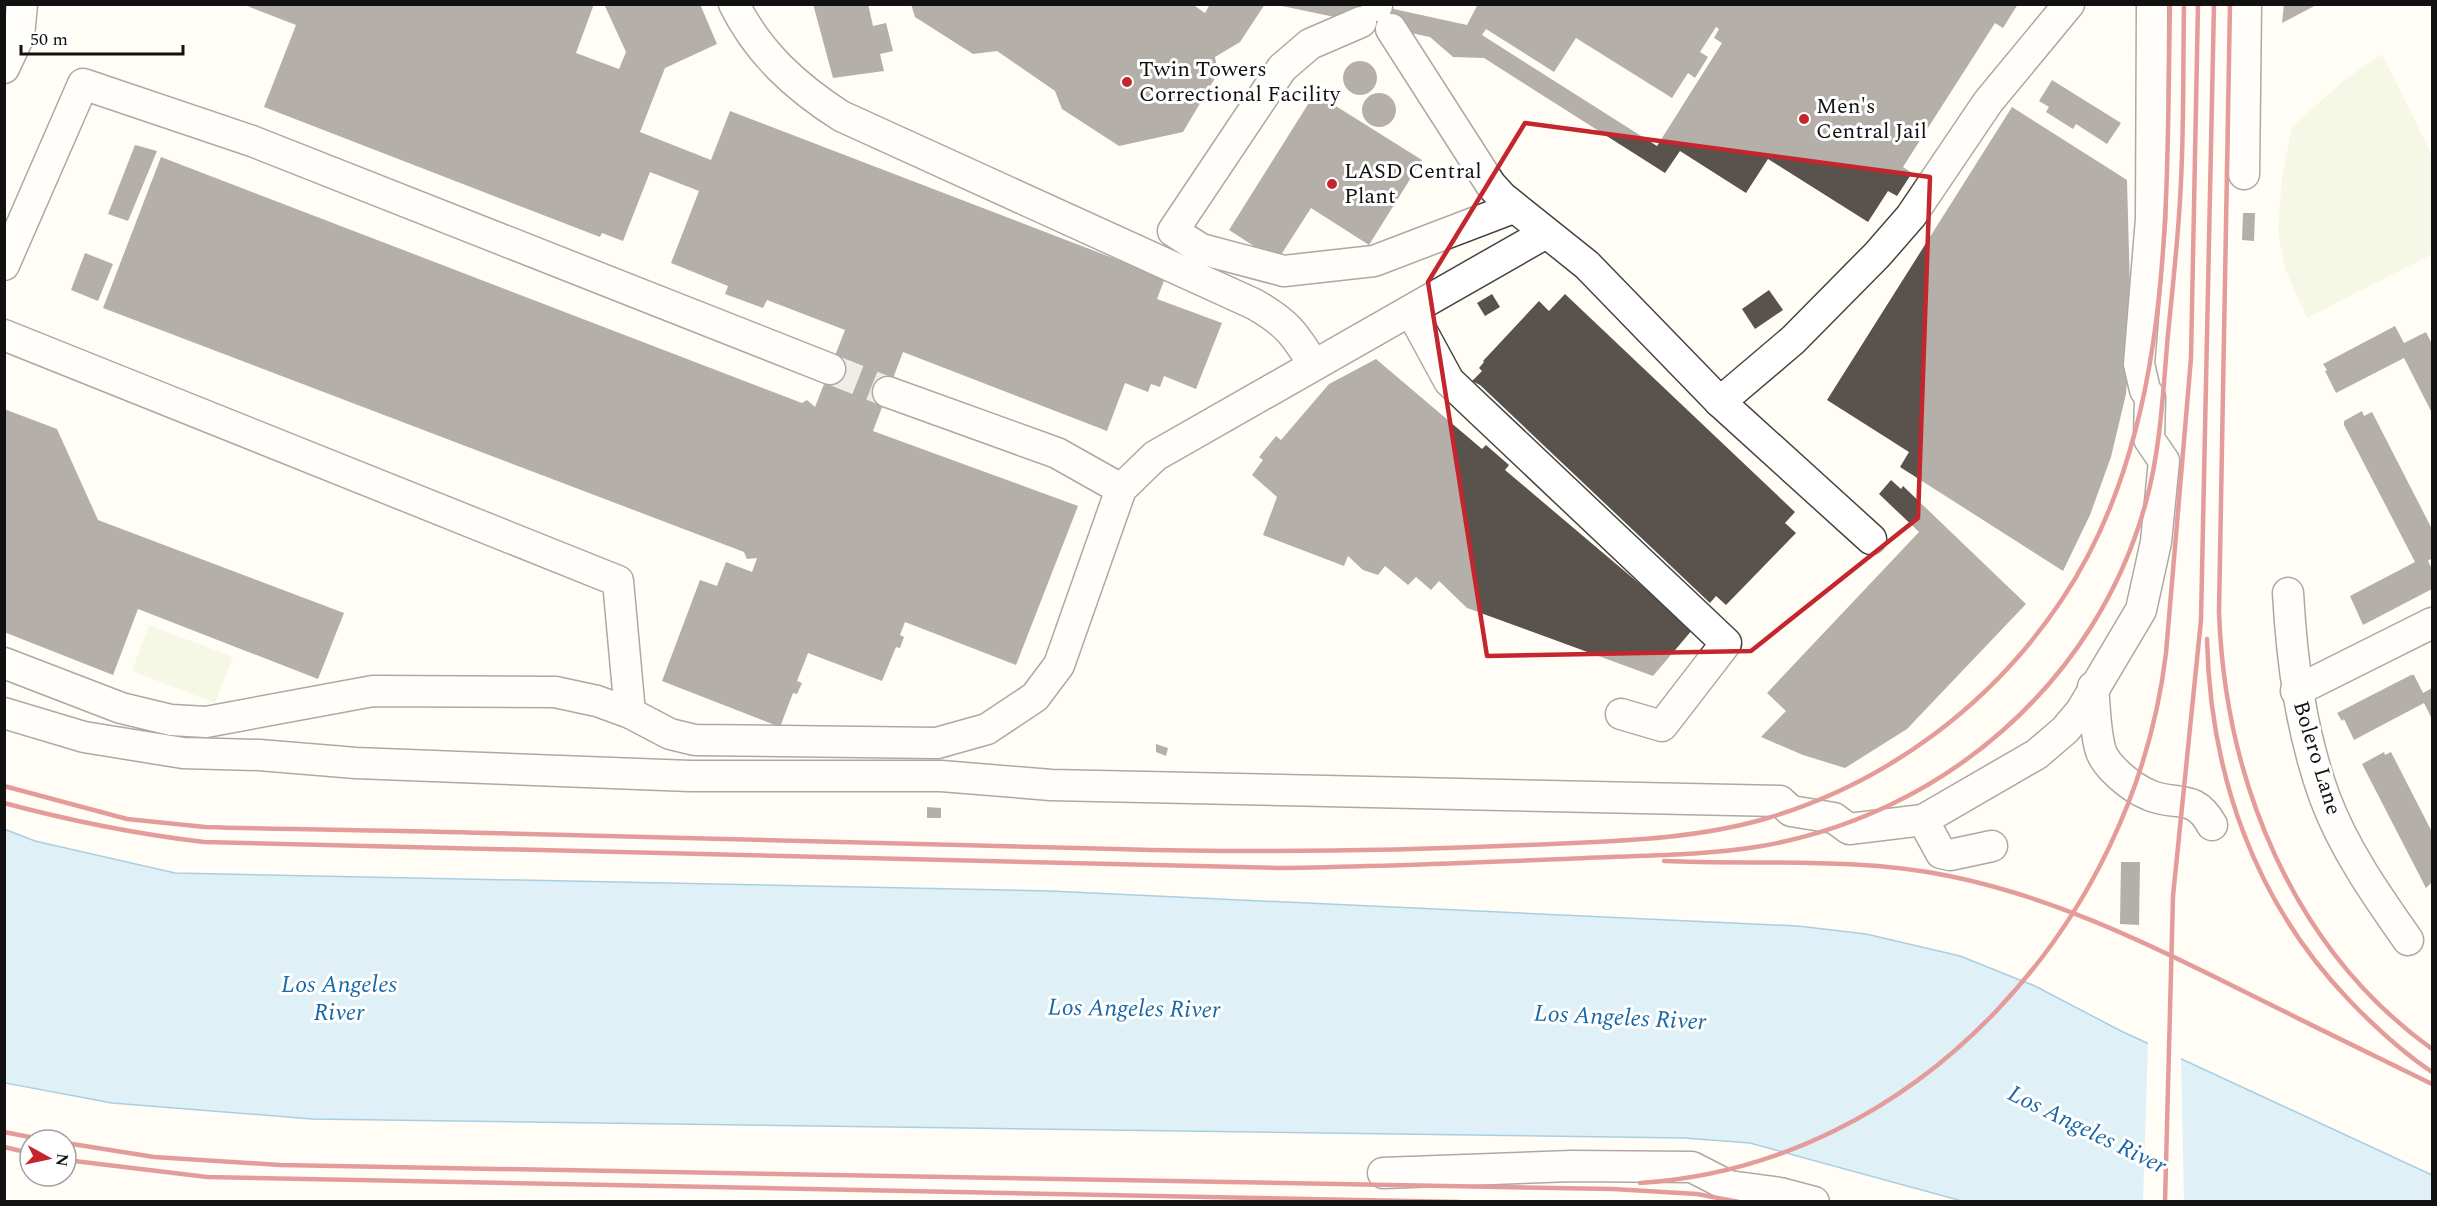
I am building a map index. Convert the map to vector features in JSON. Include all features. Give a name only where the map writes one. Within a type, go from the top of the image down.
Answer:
[{"type":"street","points":[[4,68],[19,36],[22,4]]},
{"type":"street","points":[[734,4],[766,54],[790,80],[841,116],[1254,304],[1277,318],[1293,332],[1314,365]]},
{"type":"street","points":[[1720,402],[1799,334],[1877,255],[1911,216],[1988,102],[2069,4]]},
{"type":"street","points":[[4,713],[84,737],[183,753],[259,755],[356,763],[690,776],[942,776],[1052,785],[1780,801],[1791,811],[1834,818],[1848,829],[1923,820],[2037,754],[2065,730],[2081,711],[2093,687],[2104,674],[2141,610],[2156,542],[2164,461],[2149,439],[2150,397],[2145,390],[2139,364],[2151,207],[2152,4]]},
{"type":"street","points":[[2244,174],[2246,4]]},
{"type":"street","points":[[1513,208],[1374,261],[1284,271],[1201,249],[1173,231],[1282,68],[1310,44],[1376,15],[1491,185],[1513,208],[1557,241],[1720,402],[1871,539]]},
{"type":"street","points":[[4,264],[83,84],[252,141],[830,369]]},
{"type":"street","points":[[4,663],[121,708],[171,720],[206,722],[373,691],[555,692],[597,701],[630,713],[670,734],[695,740],[937,743],[987,729],[1035,697],[1059,665],[1121,489],[1155,456],[1411,311],[1557,241]]},
{"type":"street","points":[[1411,311],[1449,381],[1726,643],[1662,726],[1621,714]]},
{"type":"street","points":[[4,335],[618,581],[630,713]]},
{"type":"street","points":[[888,392],[1057,453],[1121,489]]},
{"type":"street","name":"Bolero Lane","points":[[2288,592],[2296,692],[2325,798],[2363,875],[2410,939]]},
{"type":"street","points":[[2296,692],[2433,623]]},
{"type":"street","points":[[2093,687],[2100,750],[2110,764],[2123,778],[2147,795],[2194,804],[2206,814],[2212,825]]},
{"type":"street","points":[[1923,820],[1941,853],[1950,855],[1992,846]]},
{"type":"street","points":[[1383,1173],[1572,1166],[1692,1167],[1729,1186],[1780,1193],[1814,1202]]},
{"type":"highlighted area","points":[[1525,123],[1930,177],[1918,518],[1751,651],[1487,656],[1428,282]]},
{"type":"green space","points":[[2382,54],[2432,155],[2432,254],[2307,318],[2285,269],[2278,231],[2282,177],[2292,127],[2342,82]]},
{"type":"green space","points":[[149,625],[233,657],[215,703],[132,671]]},
{"type":"water","name":"Los Angeles River","points":[[4,829],[35,841],[175,873],[1050,891],[1798,926],[1866,934],[1960,956],[2035,986],[2121,1031],[2432,1175],[2432,1201],[1962,1201],[1750,1143],[1684,1138],[312,1119],[112,1103],[5,1083]]},
{"type":"pier","points":[[2148,1041],[2181,1055],[2184,1201],[2143,1201]]},
{"type":"building","points":[[242,4],[594,4],[576,53],[619,69],[626,52],[604,4],[700,4],[717,44],[665,68],[640,132],[711,160],[730,111],[1165,278],[1157,299],[1222,323],[1196,389],[1164,376],[1160,387],[1151,384],[1148,392],[1125,383],[1107,431],[903,352],[873,431],[1078,506],[1016,665],[905,622],[900,635],[904,637],[900,648],[896,647],[882,681],[808,653],[797,681],[802,683],[797,694],[793,693],[780,727],[662,681],[700,580],[717,586],[726,562],[752,572],[757,558],[747,559],[744,552],[103,308],[161,157],[802,403],[807,400],[815,407],[845,330],[767,300],[763,308],[725,294],[728,286],[671,263],[699,191],[650,172],[623,241],[602,233],[600,237],[264,107],[296,25]]},
{"type":"building","points":[[813,4],[868,4],[873,26],[886,23],[893,51],[880,54],[884,71],[833,78]]},
{"type":"building","name":"Twin Towers Correctional Facility","points":[[911,4],[1192,4],[1205,13],[1210,4],[1265,4],[1240,42],[1215,57],[1218,73],[1183,132],[1119,146],[1062,109],[1055,91],[997,51],[973,54],[915,17]]},
{"type":"building","name":"Men's Central Jail","points":[[1371,4],[1467,25],[1478,4],[2018,4],[2003,28],[1995,23],[1903,167],[1912,173],[1897,196],[1888,191],[1868,222],[1768,159],[1746,193],[1680,151],[1665,173],[1484,58],[1453,57],[1430,37],[1282,6]],"holes":[[[1716,27],[1719,29],[1714,38],[1722,43],[1657,146],[1482,35],[1486,29],[1554,72],[1576,38],[1672,98],[1688,73],[1695,78],[1708,57],[1700,52]]]},
{"type":"building","points":[[2284,4],[2318,4],[2282,23]]},
{"type":"building","points":[[1360,61],[1372,66],[1377,78],[1372,90],[1360,95],[1348,90],[1343,78],[1348,66]]},
{"type":"building","points":[[2052,80],[2121,123],[2107,144],[2076,124],[2073,129],[2046,112],[2049,107],[2039,101]]},
{"type":"building","name":"LASD Central Plant","points":[[1315,93],[1422,160],[1369,245],[1311,208],[1277,261],[1229,230]]},
{"type":"building","points":[[1379,93],[1391,98],[1396,110],[1391,122],[1379,127],[1367,122],[1362,110],[1367,98]]},
{"type":"building","points":[[2012,107],[2127,180],[2131,326],[2126,394],[2111,457],[2090,515],[2063,571],[1900,467],[1909,452],[1827,400]]},
{"type":"building","points":[[135,145],[157,151],[128,221],[108,214]]},
{"type":"building","points":[[2243,213],[2255,213],[2254,241],[2242,240]]},
{"type":"building","points":[[85,253],[113,264],[98,301],[71,290]]},
{"type":"building","points":[[1769,290],[1783,310],[1755,329],[1742,309]]},
{"type":"building","points":[[1492,294],[1500,307],[1485,316],[1477,303]]},
{"type":"building","points":[[1565,294],[1795,512],[1785,523],[1796,533],[1726,605],[1716,596],[1710,603],[1480,385],[1472,381],[1482,371],[1479,368],[1483,361],[1539,301],[1549,311]]},
{"type":"building","points":[[2395,326],[2404,343],[2426,332],[2432,344],[2432,413],[2404,358],[2336,393],[2325,371],[2327,370],[2323,364]]},
{"type":"building","points":[[1376,359],[1482,449],[1486,445],[1509,465],[1505,470],[1693,629],[1653,676],[1467,608],[1439,581],[1431,590],[1416,577],[1408,585],[1385,566],[1378,575],[1363,570],[1348,556],[1344,566],[1263,535],[1277,497],[1252,475],[1263,460],[1259,457],[1276,436],[1281,440],[1329,384]]},
{"type":"building","points":[[4,409],[57,429],[98,520],[344,613],[318,679],[138,609],[113,675],[4,632]]},
{"type":"building","points":[[2362,411],[2364,416],[2372,412],[2432,529],[2432,558],[2428,561],[2432,569],[2432,589],[2363,625],[2350,596],[2415,562],[2344,425],[2344,421]]},
{"type":"building","points":[[1891,480],[1901,489],[1903,486],[2026,604],[1907,729],[1845,768],[1803,755],[1761,737],[1786,711],[1767,693],[1919,532],[1879,494]]},
{"type":"building","points":[[2414,675],[2423,693],[2432,688],[2432,719],[2424,703],[2354,740],[2344,719],[2342,721],[2337,713]]},
{"type":"building","points":[[1156,744],[1168,748],[1166,756],[1156,752]]},
{"type":"building","points":[[2384,752],[2385,755],[2391,752],[2432,832],[2432,882],[2426,888],[2362,764]]},
{"type":"building","points":[[927,807],[941,808],[941,818],[927,818]]},
{"type":"building","points":[[2121,862],[2140,862],[2139,925],[2120,924]]},
{"type":"tunnel","points":[[830,369],[888,392]]},
{"type":"railway","points":[[4,786],[127,819],[205,827],[1219,851],[1423,849],[1648,839],[1739,826],[1812,803],[1855,784],[1895,761],[1933,735],[1969,706],[2003,674],[2033,639],[2061,601],[2099,535],[2126,464],[2145,390],[2157,313],[2164,235],[2170,4]]},
{"type":"railway","points":[[4,803],[104,826],[204,842],[1279,868],[1421,865],[1688,854],[1762,846],[1829,829],[1892,804],[1951,771],[2004,730],[2051,682],[2091,627],[2123,567],[2146,502],[2161,418],[2180,200],[2184,4]]},
{"type":"railway","points":[[1640,1183],[1741,1166],[1835,1130],[1921,1078],[1996,1012],[2059,934],[2110,846],[2146,752],[2166,653],[2191,358],[2198,4]]},
{"type":"railway","points":[[2165,1202],[2173,896],[2201,620],[2214,4]]},
{"type":"railway","points":[[2230,4],[2219,612],[2224,675],[2235,737],[2252,797],[2275,856],[2305,911],[2340,962],[2383,1008],[2432,1049]]},
{"type":"railway","points":[[2207,639],[2210,690],[2217,739],[2228,787],[2244,834],[2264,879],[2288,921],[2316,962],[2349,1000],[2389,1038],[2432,1072]]},
{"type":"railway","points":[[1664,861],[1878,866],[1949,876],[2023,895],[2130,937],[2432,1084]]},
{"type":"railway","points":[[4,1132],[18,1135]]},
{"type":"railway","points":[[78,1145],[154,1157],[280,1165],[1613,1189],[1697,1194],[1739,1202]]},
{"type":"railway","points":[[4,1147],[18,1150]]},
{"type":"railway","points":[[78,1161],[207,1177],[1460,1202]]},
{"type":"place","name":"Twin Towers Correctional Facility","points":[[1127,82]]},
{"type":"place","name":"Men's Central Jail","points":[[1804,119]]},
{"type":"place","name":"LASD Central Plant","points":[[1332,184]]}]
